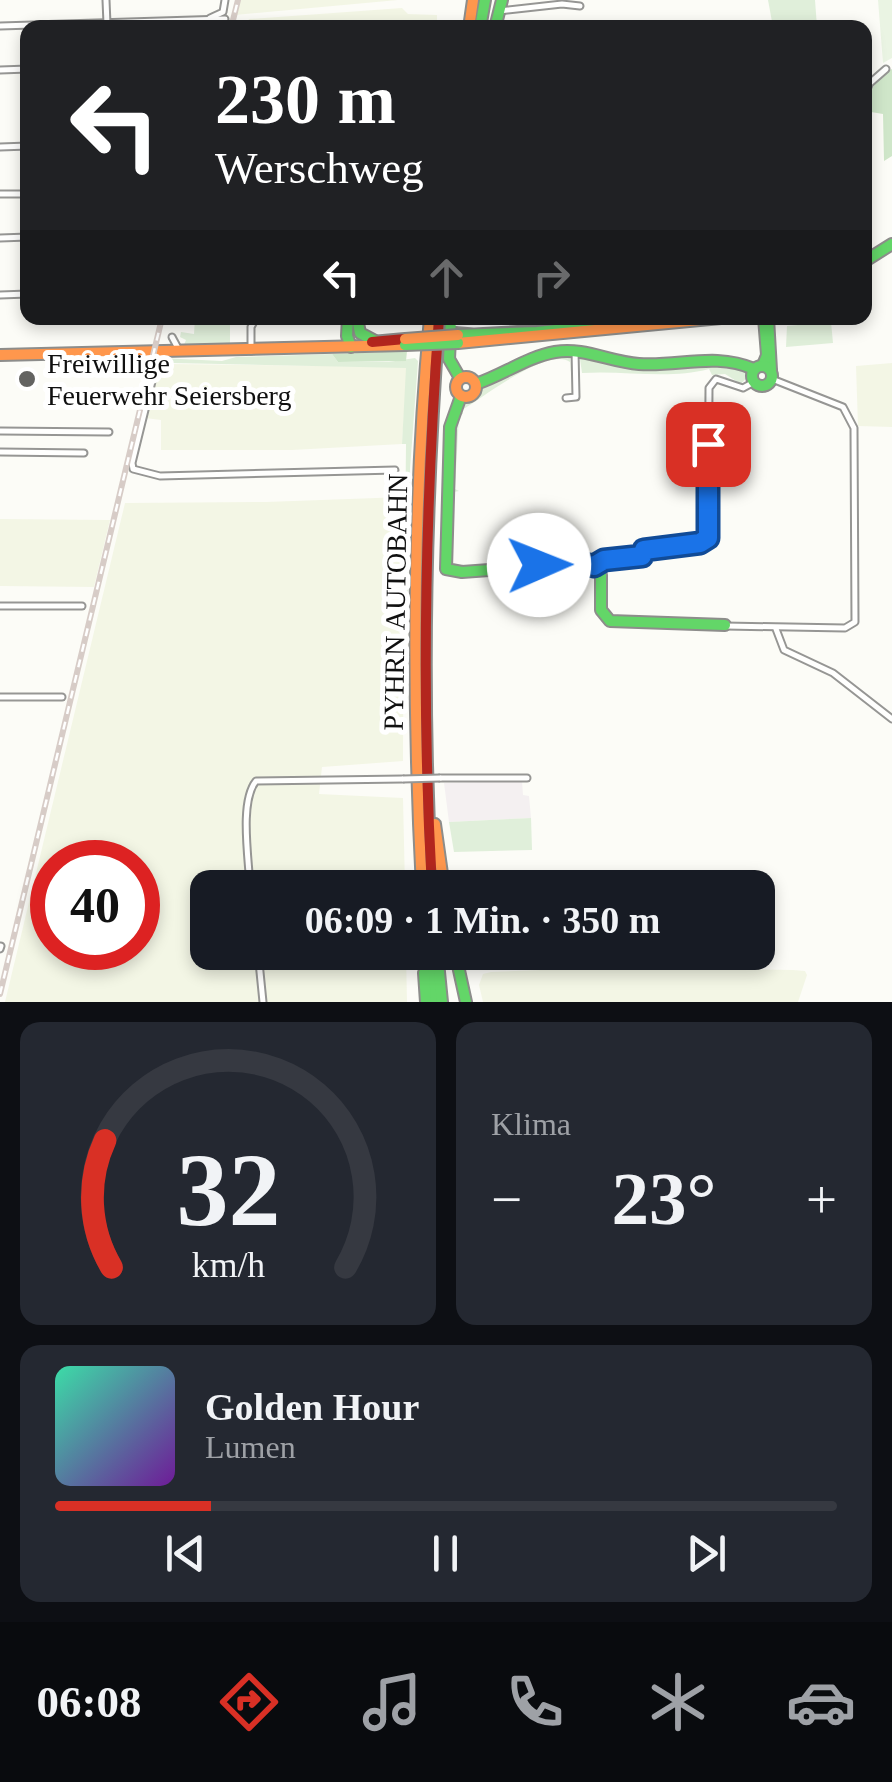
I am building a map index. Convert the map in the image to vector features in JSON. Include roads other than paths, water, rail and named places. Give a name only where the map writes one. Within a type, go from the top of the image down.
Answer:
[{"type":"main road","points":[[348,325],[349,342]]},
{"type":"main road","points":[[0,355],[337,347],[356,340],[356,325]]},
{"type":"main road","points":[[357,325],[361,335],[375,341]]},
{"type":"main road","points":[[422,325],[426,355]]},
{"type":"main road","name":"PYHRN AUTOBAHN","points":[[421,870],[414,630],[429,325]]},
{"type":"main road","name":"PYHRN AUTOBAHN","points":[[431,870],[424,646],[426,511],[445,325]]},
{"type":"main road","points":[[446,325],[449,359],[460,378]]},
{"type":"main road","points":[[458,339],[598,325]]},
{"type":"main road","points":[[349,342],[458,339],[634,325]]},
{"type":"main road","points":[[765,371],[754,382],[763,386],[765,371],[766,325]]},
{"type":"main road","points":[[349,342],[405,342]]},
{"type":"main road","points":[[461,396],[472,395],[476,384],[542,355],[576,350],[646,364],[726,359],[765,371]]},
{"type":"main road","points":[[460,378],[470,378],[476,384]]},
{"type":"main road","points":[[460,378],[456,388],[461,396]]},
{"type":"main road","points":[[461,396],[450,427],[446,569],[462,572],[573,562],[594,566],[602,579],[602,615],[610,620],[725,626]]},
{"type":"main road","points":[[427,784],[441,870]]},
{"type":"main road","points":[[426,970],[426,1002]]},
{"type":"main road","points":[[429,970],[434,1002]]},
{"type":"main road","points":[[439,970],[442,1002]]},
{"type":"main road","points":[[459,970],[466,1002]]},
{"type":"street","points":[[210,19],[223,12],[226,0]]},
{"type":"street","points":[[500,6],[580,6]]},
{"type":"street","points":[[189,20],[224,19]]},
{"type":"street","points":[[872,81],[886,69]]},
{"type":"street","points":[[251,351],[252,325]]},
{"type":"street","points":[[172,337],[180,352]]},
{"type":"street","points":[[566,398],[576,397],[576,350]]},
{"type":"street","points":[[158,353],[133,470],[160,476],[396,470]]},
{"type":"street","points":[[725,626],[845,628],[856,622],[854,428],[843,407],[765,371]]},
{"type":"street","points":[[594,566],[604,560],[642,556],[644,550],[700,543],[708,538],[709,388],[716,379],[743,388],[754,382]]},
{"type":"street","points":[[0,431],[109,432]]},
{"type":"street","points":[[0,452],[84,452]]},
{"type":"street","points":[[0,606],[82,606]]},
{"type":"street","points":[[775,628],[784,650],[833,672],[892,719]]},
{"type":"street","points":[[0,697],[62,697]]},
{"type":"street","points":[[249,870],[247,810],[256,781],[528,778]]},
{"type":"street","points":[[260,970],[264,1002]]},
{"type":"railway","points":[[233,20],[238,0]]},
{"type":"railway","points":[[0,994],[160,325]]},
{"type":"place","name":"Freiwillige Feuerwehr Seiersberg","points":[[27,379]]}]
